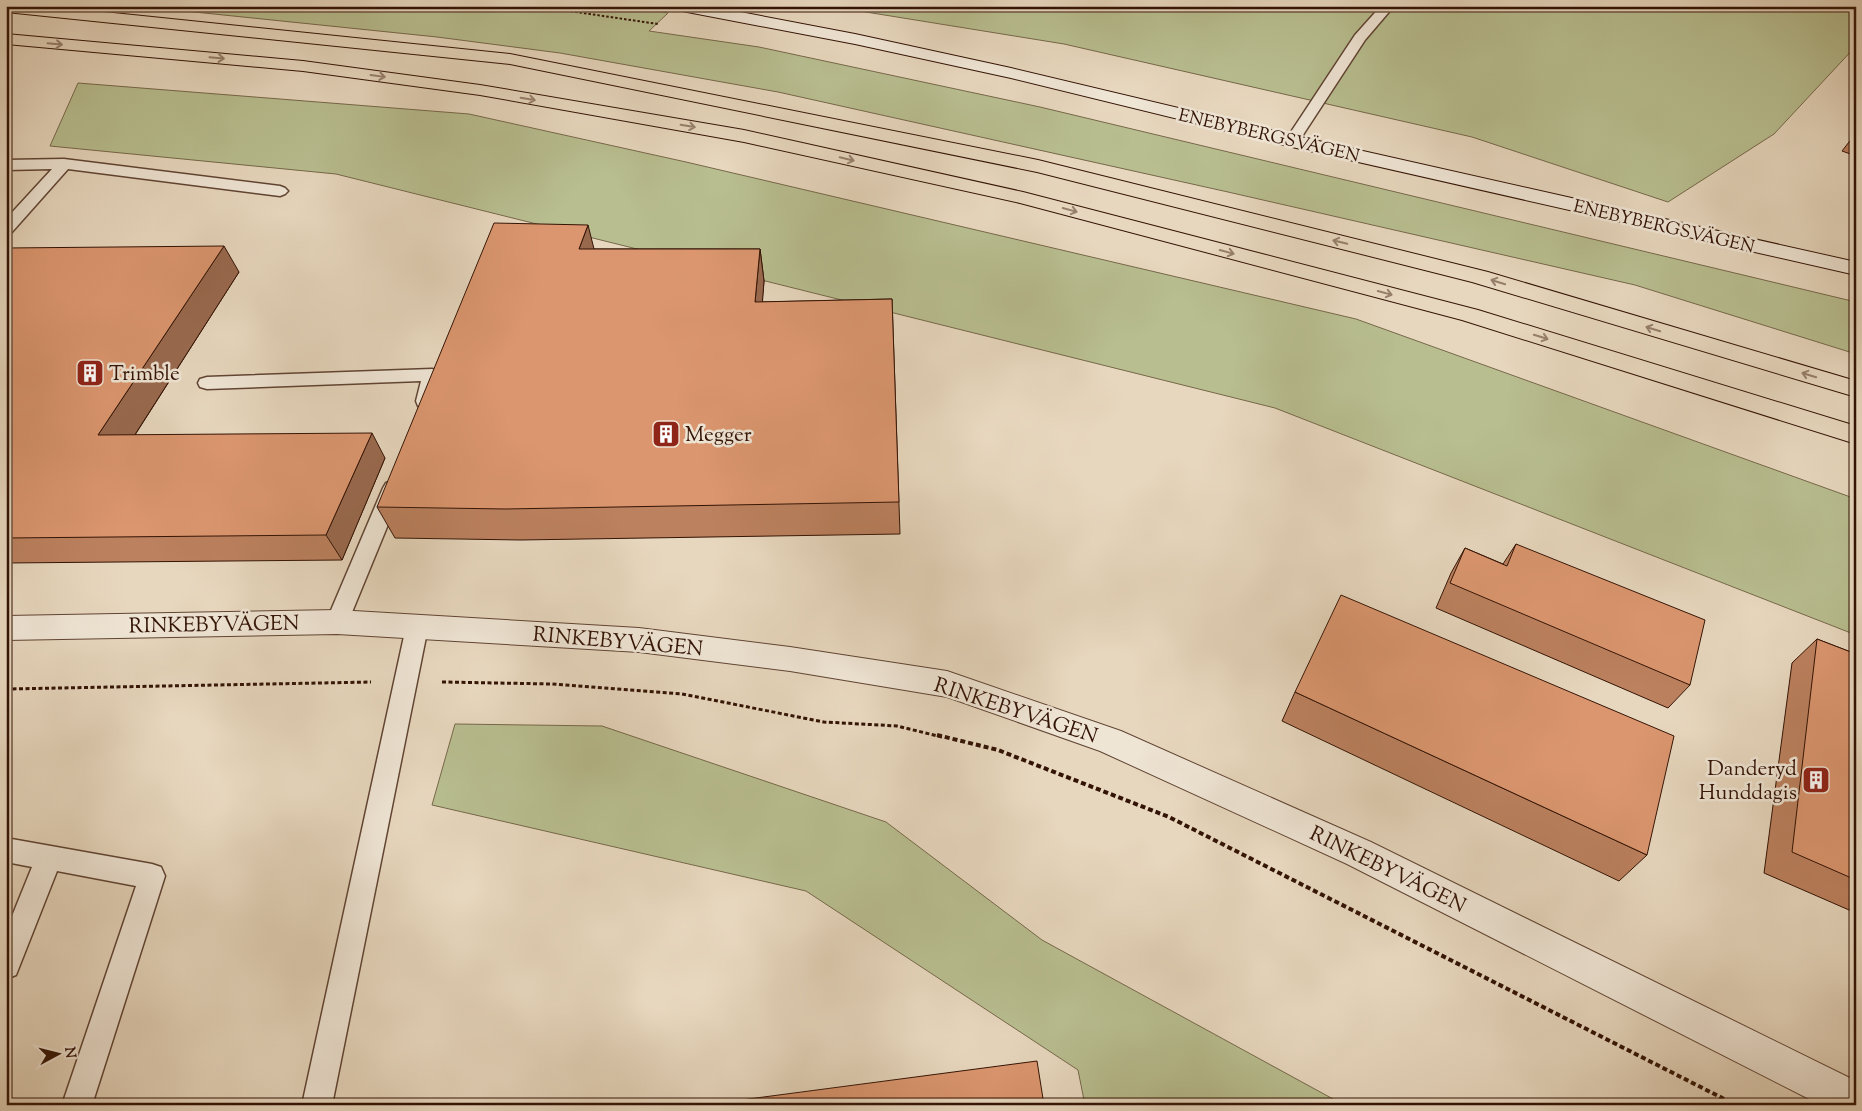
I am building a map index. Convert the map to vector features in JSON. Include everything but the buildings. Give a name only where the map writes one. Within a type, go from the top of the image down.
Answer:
[{"type":"highway","points":[[6,7],[510,59],[1038,166],[1480,277],[1856,389]]},
{"type":"highway","points":[[6,39],[303,66],[480,90],[744,136],[1023,198],[1470,315],[1856,436]]},
{"type":"main road","name":"ENEBYBERGSVÄGEN","points":[[682,6],[865,41],[1011,73],[1292,141],[1856,269]]},
{"type":"main road","name":"RINKEBYVÄGEN","points":[[6,628],[337,622],[640,640],[790,659],[947,684],[1110,741],[1359,853],[1856,1102]]},
{"type":"lane","points":[[1292,141],[1360,38],[1388,6]]},
{"type":"lane","points":[[6,164],[64,164],[280,191]]},
{"type":"lane","points":[[6,229],[64,164]]},
{"type":"lane","points":[[207,383],[432,375],[419,422]]},
{"type":"lane","points":[[337,622],[401,468]]},
{"type":"lane","points":[[316,1105],[417,627]]},
{"type":"lane","points":[[6,850],[152,876],[77,1105]]},
{"type":"lane","points":[[6,965],[49,858]]},
{"type":"path","points":[[6,689],[405,682],[552,684],[682,694],[824,722],[897,726],[998,750],[1170,817],[1736,1105]]},
{"type":"green space","points":[[136,6],[631,6],[668,13],[649,31],[759,47],[1040,107],[1856,302],[1856,354],[1635,285],[778,92],[560,53],[437,37]]},
{"type":"green space","points":[[1409,6],[1421,9],[1426,6],[1856,6],[1856,46],[1774,134],[1668,202],[1472,137],[1064,44],[835,7]]},
{"type":"green space","points":[[78,83],[469,114],[686,162],[1356,319],[1856,499],[1856,635],[1275,408],[336,174],[50,146]]},
{"type":"green space","points":[[455,724],[602,726],[886,822],[1042,940],[1344,1105],[1085,1105],[1078,1070],[806,891],[432,805]]},
{"type":"place","name":"Trimble","points":[[90,373]]},
{"type":"place","name":"Megger","points":[[666,434]]},
{"type":"place","name":"Danderyd Hunddagis","points":[[1816,780]]}]
